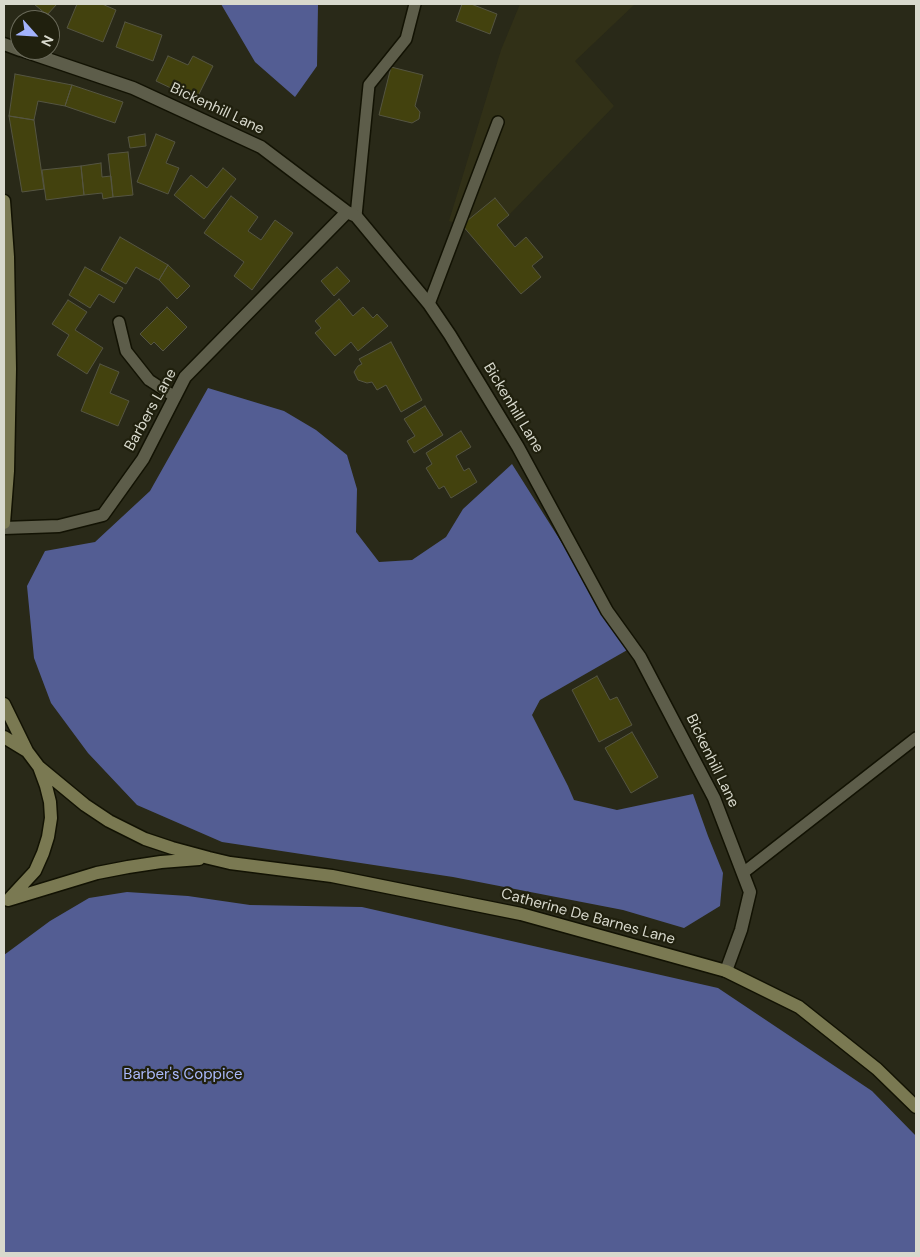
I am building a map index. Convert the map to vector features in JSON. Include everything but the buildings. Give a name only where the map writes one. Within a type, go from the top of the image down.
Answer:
[{"type":"main road","points":[[4,201],[8,257],[10,370],[8,471],[4,523]]},
{"type":"main road","points":[[4,704],[27,752],[38,767],[46,786],[51,818],[48,837],[35,871],[6,901]]},
{"type":"main road","points":[[4,737],[27,752]]},
{"type":"main road","name":"Catherine De Barnes Lane","points":[[38,767],[85,805],[109,821],[145,839],[172,848],[230,863],[332,876],[521,914],[726,971],[799,1007],[877,1069],[916,1107]]},
{"type":"main road","name":"Catherine De Barnes Lane","points":[[6,901],[97,873],[128,866],[209,858]]},
{"type":"street","name":"Bickenhill Lane","points":[[50,60],[133,88],[261,147],[351,214],[429,304],[518,447],[607,611],[640,657],[714,798],[750,892],[741,930],[726,971]]},
{"type":"street","name":"Barbers Lane","points":[[4,528],[59,526],[103,515],[143,459],[185,377],[351,214]]},
{"type":"lane","points":[[351,214],[370,85],[406,39],[415,4]]},
{"type":"lane","points":[[429,304],[498,122]]},
{"type":"lane","points":[[119,322],[126,351],[148,380],[175,397]]},
{"type":"lane","points":[[743,873],[916,738]]},
{"type":"shaded area","points":[[520,4],[635,4],[575,61],[614,106],[509,215],[495,198],[462,225],[449,221],[501,50]]},
{"type":"green space","points":[[221,4],[322,4],[318,5],[317,66],[295,97],[255,62]]},
{"type":"green space","points":[[208,388],[284,411],[316,430],[347,455],[357,489],[356,532],[379,562],[412,560],[446,537],[463,509],[512,464],[629,649],[540,700],[532,715],[574,800],[617,810],[693,794],[723,873],[720,906],[684,928],[623,910],[453,877],[222,842],[137,805],[88,753],[51,703],[34,658],[27,586],[45,551],[95,542],[150,491]]},
{"type":"green space","name":"Barber's Coppice","points":[[127,892],[188,896],[250,905],[362,907],[718,988],[872,1091],[916,1136],[916,1253],[4,1253],[4,955],[50,921],[89,898]]}]
